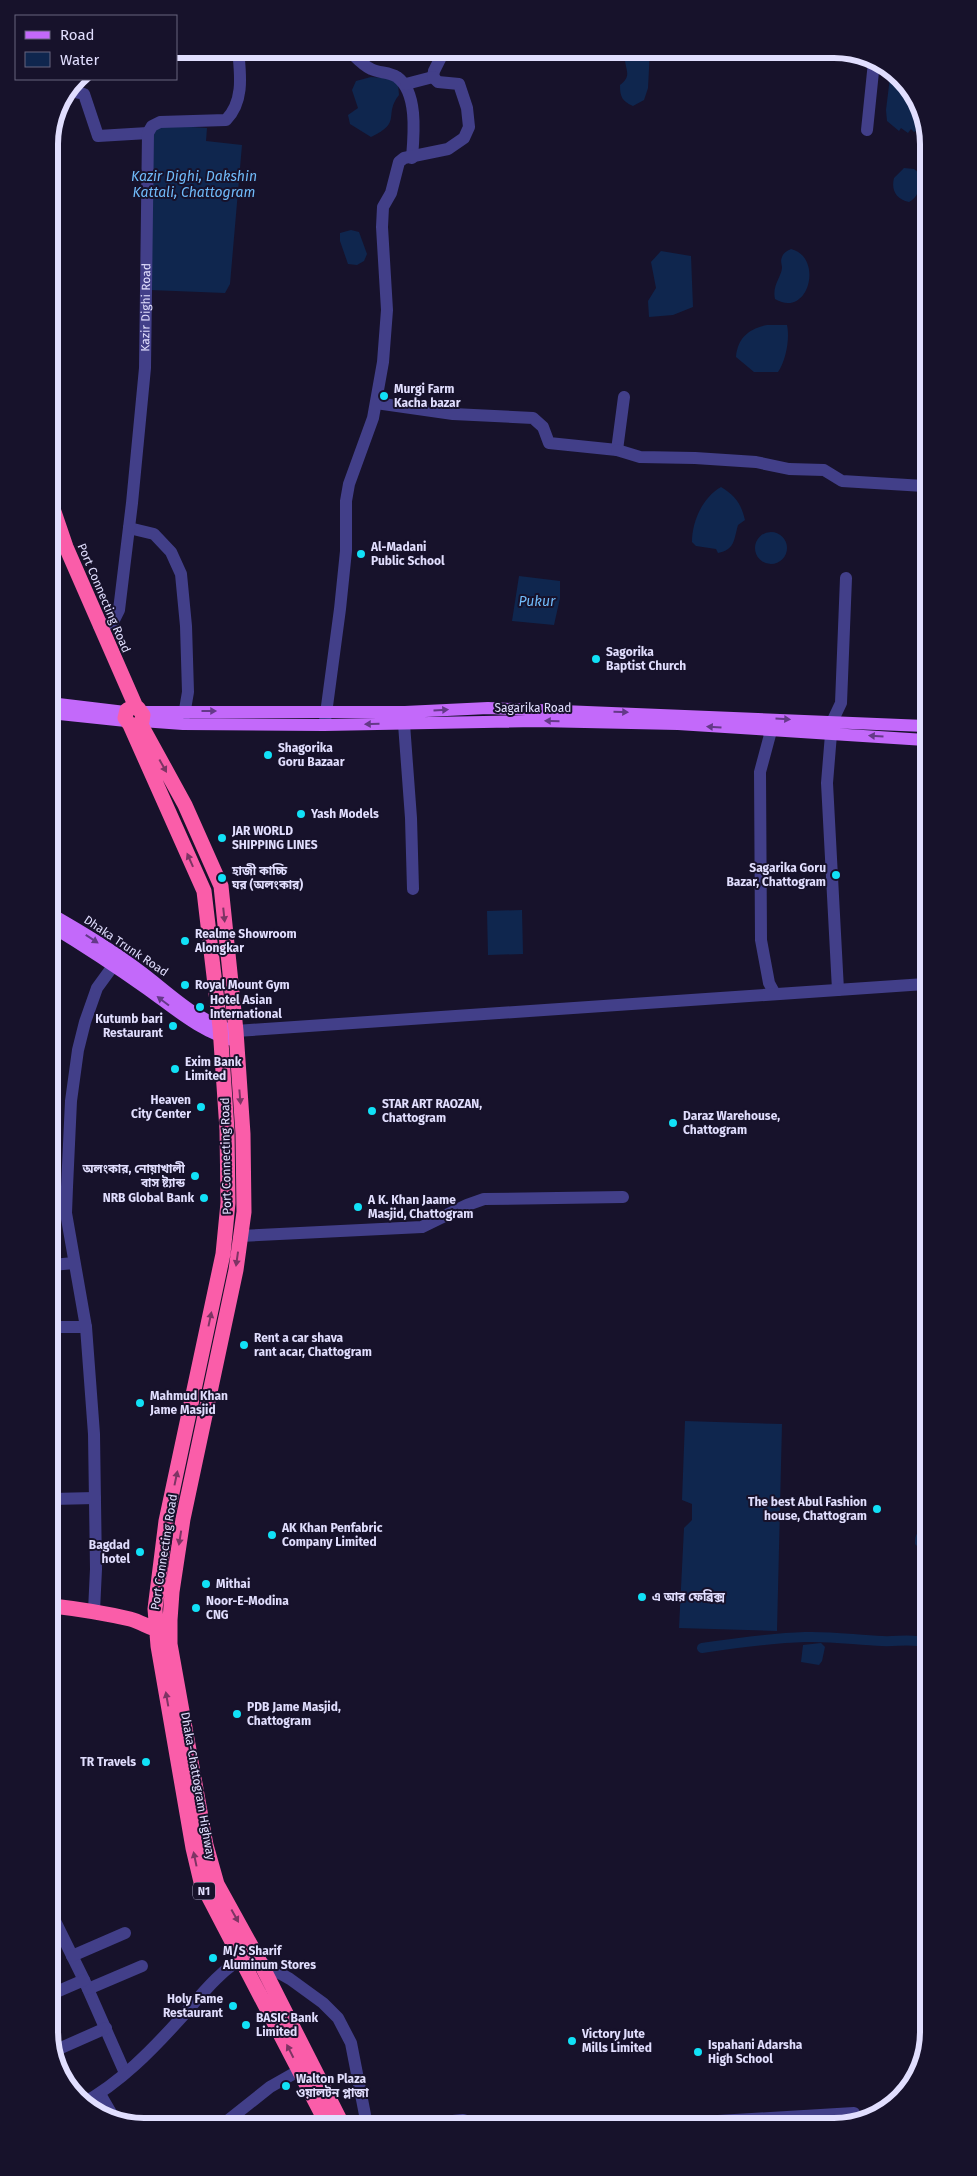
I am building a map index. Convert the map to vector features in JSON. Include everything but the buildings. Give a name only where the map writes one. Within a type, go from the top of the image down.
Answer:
[{"type":"highway","name":"Port Connecting Road","points":[[58,524],[204,891],[220,1032],[227,1139],[228,1203],[223,1254],[166,1521],[156,1593],[163,1631]]},
{"type":"highway","name":"Port Connecting Road","points":[[58,547],[64,565],[134,717],[185,805],[221,886],[236,1036],[243,1134],[244,1212],[236,1270],[183,1519],[172,1592],[163,1631]]},
{"type":"highway","points":[[58,1607],[94,1611],[133,1620],[163,1631]]},
{"type":"highway","name":"Dhaka-Chattogram Highway","points":[[163,1631],[170,1644],[206,1845],[214,1878],[300,2070],[324,2118]]},
{"type":"highway","name":"Dhaka-Chattogram Highway","points":[[251,1957],[339,2118]]},
{"type":"main road","name":"Sagarika Road","points":[[58,704],[134,717]]},
{"type":"main road","name":"Sagarika Road","points":[[58,712],[134,717],[183,717],[327,711],[405,712],[488,708],[832,727],[920,739]]},
{"type":"main road","points":[[487,722],[488,708]]},
{"type":"main road","name":"Sagarika Road","points":[[183,717],[324,725],[530,721],[678,724],[771,731],[832,727],[920,726]]},
{"type":"main road","name":"Dhaka Trunk Road","points":[[58,918],[129,963],[220,1032]]},
{"type":"main road","name":"Dhaka Trunk Road","points":[[58,931],[113,966],[177,1012],[220,1032],[236,1036]]},
{"type":"street","points":[[75,92],[84,94],[98,136],[148,132],[152,126],[160,122],[226,120],[231,115],[240,87],[238,58]]},
{"type":"street","points":[[357,58],[369,68],[395,75],[406,84],[412,106],[414,130],[412,158]]},
{"type":"street","points":[[433,78],[434,71],[440,58]]},
{"type":"street","points":[[867,130],[873,67]]},
{"type":"street","points":[[406,84],[433,78]]},
{"type":"street","points":[[324,725],[345,560],[348,484],[373,418],[383,362],[387,310],[382,227],[383,206],[390,193],[399,162],[404,158],[412,158],[448,149],[464,138],[469,126],[467,108],[459,84],[438,82],[433,78]]},
{"type":"street","name":"Kazir Dighi Road","points":[[99,626],[113,622],[119,610],[145,368],[148,132]]},
{"type":"street","points":[[617,450],[624,398]]},
{"type":"street","points":[[376,402],[453,414],[533,418],[543,427],[549,443],[617,450],[640,457],[756,462],[789,469],[824,470],[842,481],[920,486]]},
{"type":"street","points":[[128,528],[154,534],[171,552],[181,574],[186,626],[188,692],[183,717]]},
{"type":"street","points":[[838,990],[828,783],[832,727],[841,702],[846,578]]},
{"type":"street","points":[[404,724],[411,818],[412,889]]},
{"type":"street","points":[[771,731],[760,772],[760,940],[769,983],[775,994]]},
{"type":"street","points":[[94,1611],[96,1569],[94,1434],[86,1327],[66,1213],[68,1142],[78,1050],[85,1022],[98,988],[113,966]]},
{"type":"street","points":[[236,1036],[920,984]]},
{"type":"street","points":[[240,1236],[422,1227],[467,1205],[484,1199],[623,1197]]},
{"type":"street","points":[[58,1212],[66,1213]]},
{"type":"street","points":[[58,1264],[74,1263]]},
{"type":"street","points":[[58,1327],[86,1327]]},
{"type":"street","points":[[58,1499],[95,1498]]},
{"type":"street","points":[[72,1956],[125,1933]]},
{"type":"street","points":[[58,1935],[72,1956],[125,2073]]},
{"type":"street","points":[[90,2100],[100,2094],[125,2073],[178,2021],[205,1990],[251,1957],[290,1979],[323,2002],[338,2018],[351,2043],[365,2118]]},
{"type":"street","points":[[58,1993],[142,1966]]},
{"type":"street","points":[[59,2049],[106,2028]]},
{"type":"street","points":[[232,2118],[270,2087],[300,2070]]},
{"type":"street","points":[[100,2094],[110,2112]]},
{"type":"street","points":[[769,2118],[854,2113]]},
{"type":"water","points":[[625,58],[650,58],[648,88],[644,100],[633,106],[622,98],[620,93],[620,85],[627,74]]},
{"type":"water","points":[[371,77],[385,78],[398,83],[399,95],[392,108],[390,122],[387,127],[371,137],[350,124],[348,115],[358,108],[352,90],[356,81]]},
{"type":"water","points":[[890,79],[902,91],[908,101],[918,130],[914,132],[911,129],[908,133],[901,128],[899,131],[887,121],[886,110]]},
{"type":"water","name":"Kazir Dighi, Dakshin Kattali, Chattogram","points":[[162,125],[207,128],[206,141],[242,145],[230,284],[225,293],[150,290],[151,133]]},
{"type":"water","points":[[904,168],[914,169],[920,174],[919,190],[909,202],[904,201],[895,193],[893,186],[894,178]]},
{"type":"water","points":[[351,230],[359,232],[367,254],[364,261],[357,265],[348,264],[340,241],[340,233]]},
{"type":"water","points":[[791,249],[801,254],[807,263],[809,274],[804,294],[796,301],[787,303],[775,299],[774,294],[782,268],[782,257]]},
{"type":"water","points":[[661,251],[691,256],[693,307],[673,315],[649,317],[648,301],[656,288],[651,262]]},
{"type":"water","points":[[767,325],[787,325],[787,349],[778,372],[754,372],[736,357],[737,350],[746,335],[755,329]]},
{"type":"water","points":[[721,487],[737,501],[742,509],[745,520],[738,525],[731,547],[724,552],[718,553],[716,549],[696,546],[692,542],[692,534],[703,504],[708,497]]},
{"type":"water","points":[[771,532],[777,533],[782,537],[786,542],[786,554],[782,559],[777,563],[771,564],[765,563],[760,559],[756,554],[755,548],[756,542],[760,537],[765,533]]},
{"type":"water","name":"Pukur","points":[[519,576],[560,581],[560,598],[554,625],[512,621]]},
{"type":"water","points":[[522,910],[523,954],[488,955],[487,911]]},
{"type":"water","points":[[58,1144],[61,1144],[58,1185]]},
{"type":"water","points":[[685,1421],[782,1424],[777,1631],[679,1628],[684,1528],[692,1520],[692,1504],[682,1500]]},
{"type":"water","points":[[919,1531],[920,1549],[915,1544],[916,1535]]},
{"type":"water","points":[[821,1643],[825,1647],[822,1661],[819,1665],[801,1662],[803,1645]]},
{"type":"waterway","points":[[702,1648],[805,1637],[920,1642]]},
{"type":"place","name":"Murgi Farm Kacha bazar","points":[[384,396]]},
{"type":"place","name":"Al-Madani Public School","points":[[361,554]]},
{"type":"place","name":"Sagorika Baptist Church","points":[[596,659]]},
{"type":"place","name":"Shagorika Goru Bazaar","points":[[268,755]]},
{"type":"place","name":"Yash Models","points":[[301,814]]},
{"type":"place","name":"JAR WORLD SHIPPING LINES","points":[[222,838]]},
{"type":"place","name":"Sagarika Goru Bazar, Chattogram","points":[[836,875]]},
{"type":"place","name":"হাজী কাচ্চি ঘর (অলংকার)","points":[[222,878]]},
{"type":"place","name":"Realme Showroom Alongkar","points":[[185,941]]},
{"type":"place","name":"Royal Mount Gym","points":[[185,985]]},
{"type":"place","name":"Hotel Asian International","points":[[200,1007]]},
{"type":"place","name":"Kutumb bari Restaurant","points":[[173,1026]]},
{"type":"place","name":"Exim Bank Limited","points":[[175,1069]]},
{"type":"place","name":"Heaven City Center","points":[[201,1107]]},
{"type":"place","name":"STAR ART RAOZAN, Chattogram","points":[[372,1111]]},
{"type":"place","name":"Daraz Warehouse, Chattogram","points":[[673,1123]]},
{"type":"place","name":"অলংকার, নোয়াখালী বাস ষ্ট্যান্ড","points":[[195,1176]]},
{"type":"place","name":"NRB Global Bank","points":[[204,1198]]},
{"type":"place","name":"A K. Khan Jaame Masjid, Chattogram","points":[[358,1207]]},
{"type":"place","name":"Rent a car shava rant acar, Chattogram","points":[[244,1345]]},
{"type":"place","name":"Mahmud Khan Jame Masjid","points":[[140,1403]]},
{"type":"place","name":"The best Abul Fashion house, Chattogram","points":[[877,1509]]},
{"type":"place","name":"AK Khan Penfabric Company Limited","points":[[272,1535]]},
{"type":"place","name":"Bagdad hotel","points":[[140,1552]]},
{"type":"place","name":"Mithai","points":[[206,1584]]},
{"type":"place","name":"এ আর ফেব্রিক্স","points":[[642,1597]]},
{"type":"place","name":"Noor-E-Modina CNG","points":[[196,1608]]},
{"type":"place","name":"PDB Jame Masjid, Chattogram","points":[[237,1714]]},
{"type":"place","name":"TR Travels","points":[[146,1762]]},
{"type":"place","name":"M/S Sharif Aluminum Stores","points":[[213,1958]]},
{"type":"place","name":"Holy Fame Restaurant","points":[[233,2006]]},
{"type":"place","name":"BASIC Bank Limited","points":[[246,2025]]},
{"type":"place","name":"Victory Jute Mills Limited","points":[[572,2041]]},
{"type":"place","name":"Ispahani Adarsha High School","points":[[698,2052]]},
{"type":"place","name":"Walton Plaza ওয়ালটন প্লাজা","points":[[286,2086]]}]
